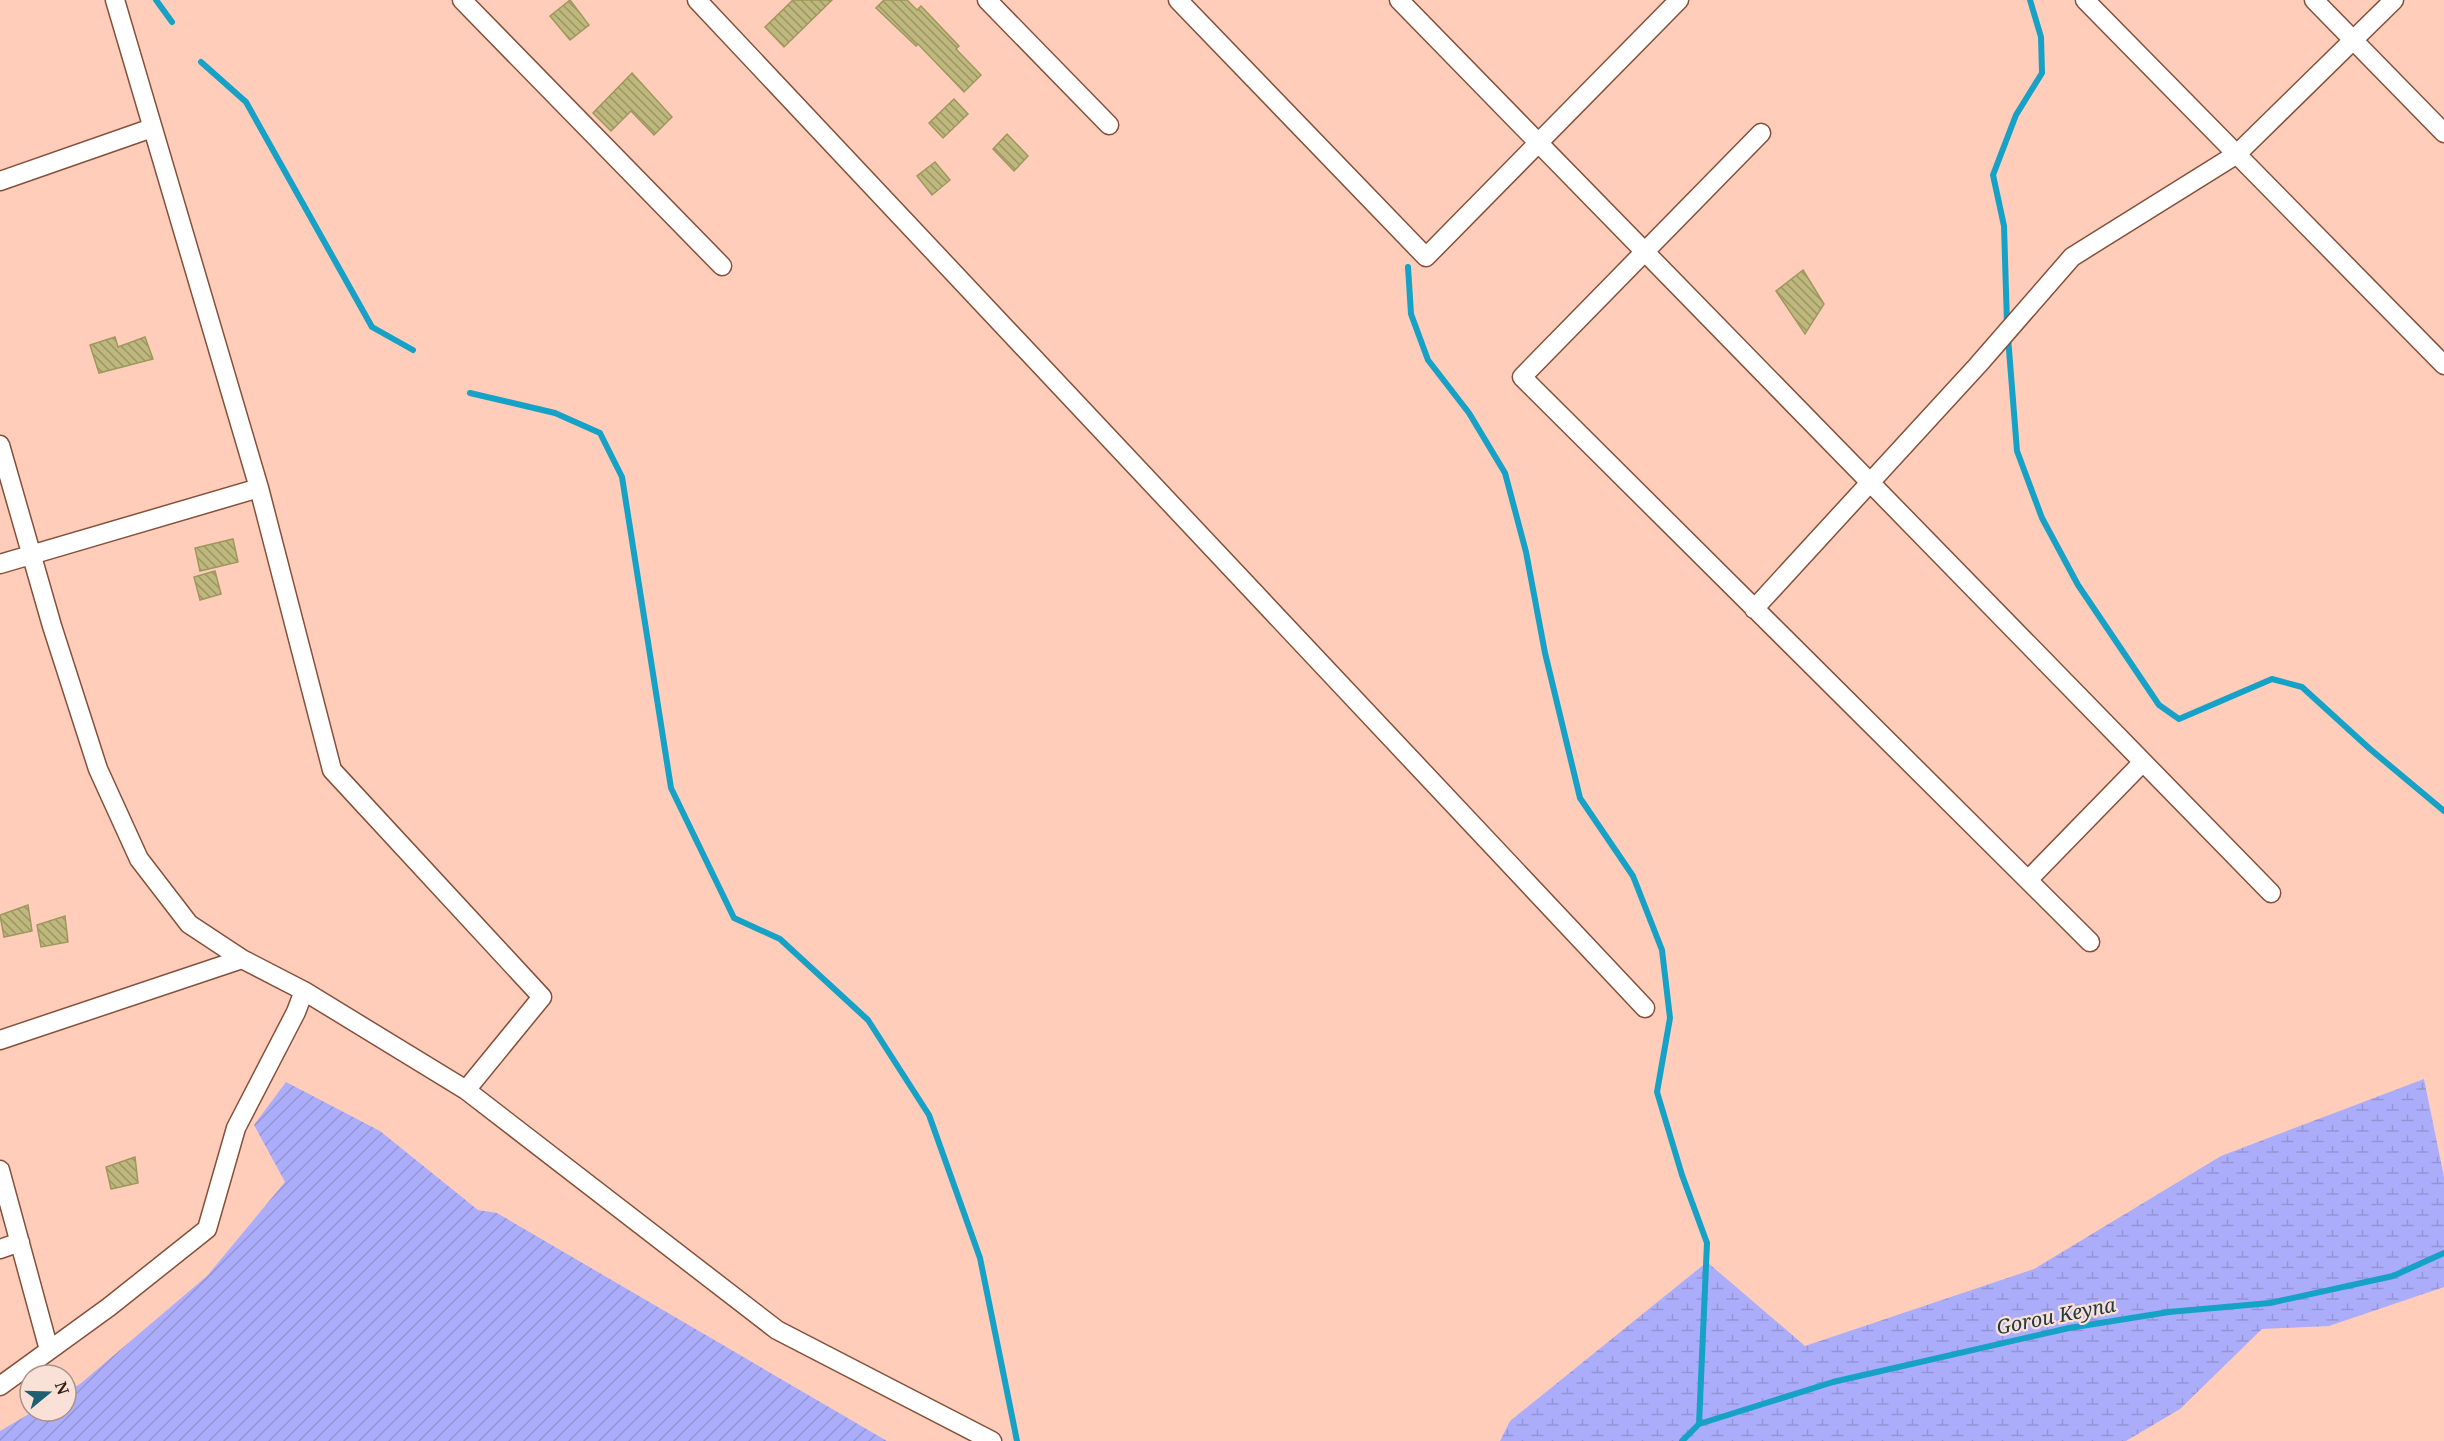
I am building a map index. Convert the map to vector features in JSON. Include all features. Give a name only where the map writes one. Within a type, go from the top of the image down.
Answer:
[{"type":"street","points":[[115,0],[259,488],[332,770],[542,997],[466,1090]]},
{"type":"street","points":[[462,0],[722,266]]},
{"type":"street","points":[[697,0],[1645,1008]]},
{"type":"street","points":[[987,0],[1109,125]]},
{"type":"street","points":[[1178,0],[1426,257],[1679,0]]},
{"type":"street","points":[[1400,0],[2271,893]]},
{"type":"street","points":[[2085,0],[2444,365]]},
{"type":"street","points":[[2314,0],[2444,133]]},
{"type":"street","points":[[1754,609],[1978,365],[2072,257],[2237,154],[2394,0]]},
{"type":"street","points":[[0,182],[152,128]]},
{"type":"street","points":[[1761,133],[1522,378],[2090,942]]},
{"type":"street","points":[[0,445],[74,700],[94,759],[139,859],[189,924],[242,959],[304,990],[466,1090],[777,1330],[992,1441]]},
{"type":"street","points":[[0,564],[259,488]]},
{"type":"street","points":[[2028,880],[2143,762]]},
{"type":"street","points":[[0,1040],[242,959]]},
{"type":"street","points":[[0,1386],[109,1307],[207,1229],[236,1128],[296,1012],[304,990]]},
{"type":"street","points":[[0,1170],[49,1350]]},
{"type":"street","points":[[0,1249],[20,1242]]},
{"type":"green space","points":[[2424,1079],[2444,1177],[2444,1287],[2329,1326],[2262,1329],[2180,1409],[2126,1441],[1500,1441],[1510,1421],[1707,1262],[1805,1346],[2034,1269],[2221,1156]]},
{"type":"green space","points":[[286,1082],[380,1131],[478,1210],[497,1213],[887,1441],[0,1441],[0,1431],[18,1420],[18,1423],[78,1423],[78,1385],[207,1276],[285,1182],[254,1125]]},
{"type":"building","points":[[570,0],[589,25],[570,40],[550,16]]},
{"type":"building","points":[[793,0],[832,0],[784,47],[765,27]]},
{"type":"building","points":[[884,0],[907,0],[917,10],[921,6],[959,46],[956,49],[981,75],[964,92],[918,44],[916,46],[876,8]]},
{"type":"building","points":[[632,73],[672,117],[654,135],[631,111],[611,131],[593,113]]},
{"type":"building","points":[[954,99],[968,114],[943,138],[929,123]]},
{"type":"building","points":[[1007,134],[1028,156],[1014,171],[993,149]]},
{"type":"building","points":[[935,162],[950,180],[932,195],[917,176]]},
{"type":"building","points":[[1803,270],[1824,304],[1805,334],[1776,291]]},
{"type":"building","points":[[115,337],[118,347],[145,337],[153,359],[99,373],[90,345]]},
{"type":"building","points":[[233,539],[238,562],[200,571],[195,548]]},
{"type":"building","points":[[215,571],[221,594],[200,600],[194,577]]},
{"type":"building","points":[[28,905],[32,931],[4,937],[0,915]]},
{"type":"building","points":[[65,916],[68,942],[41,947],[37,925]]},
{"type":"building","points":[[135,1157],[138,1183],[111,1189],[106,1167]]},
{"type":"waterway","points":[[156,0],[172,22]]},
{"type":"waterway","points":[[2007,324],[2004,226],[1993,175],[2016,115],[2042,73],[2041,37],[2030,0]]},
{"type":"waterway","points":[[201,62],[246,102],[372,327],[413,350]]},
{"type":"waterway","points":[[1408,267],[1411,314],[1428,360],[1469,413],[1505,473],[1526,552],[1545,653],[1580,798],[1633,876],[1662,950],[1670,1018],[1657,1092],[1682,1175],[1707,1243],[1699,1424]]},
{"type":"waterway","points":[[2008,337],[2017,451],[2042,518],[2078,585],[2159,705],[2179,719],[2272,679],[2302,687],[2370,749],[2444,811]]},
{"type":"waterway","points":[[470,393],[555,413],[600,433],[622,477],[671,788],[734,918],[780,939],[868,1020],[929,1115],[980,1258],[1017,1441]]},
{"type":"waterway","name":"Gorou Keyna","points":[[1682,1441],[1699,1424],[1833,1382],[2069,1328],[2169,1312],[2270,1303],[2393,1276],[2444,1253]]}]
